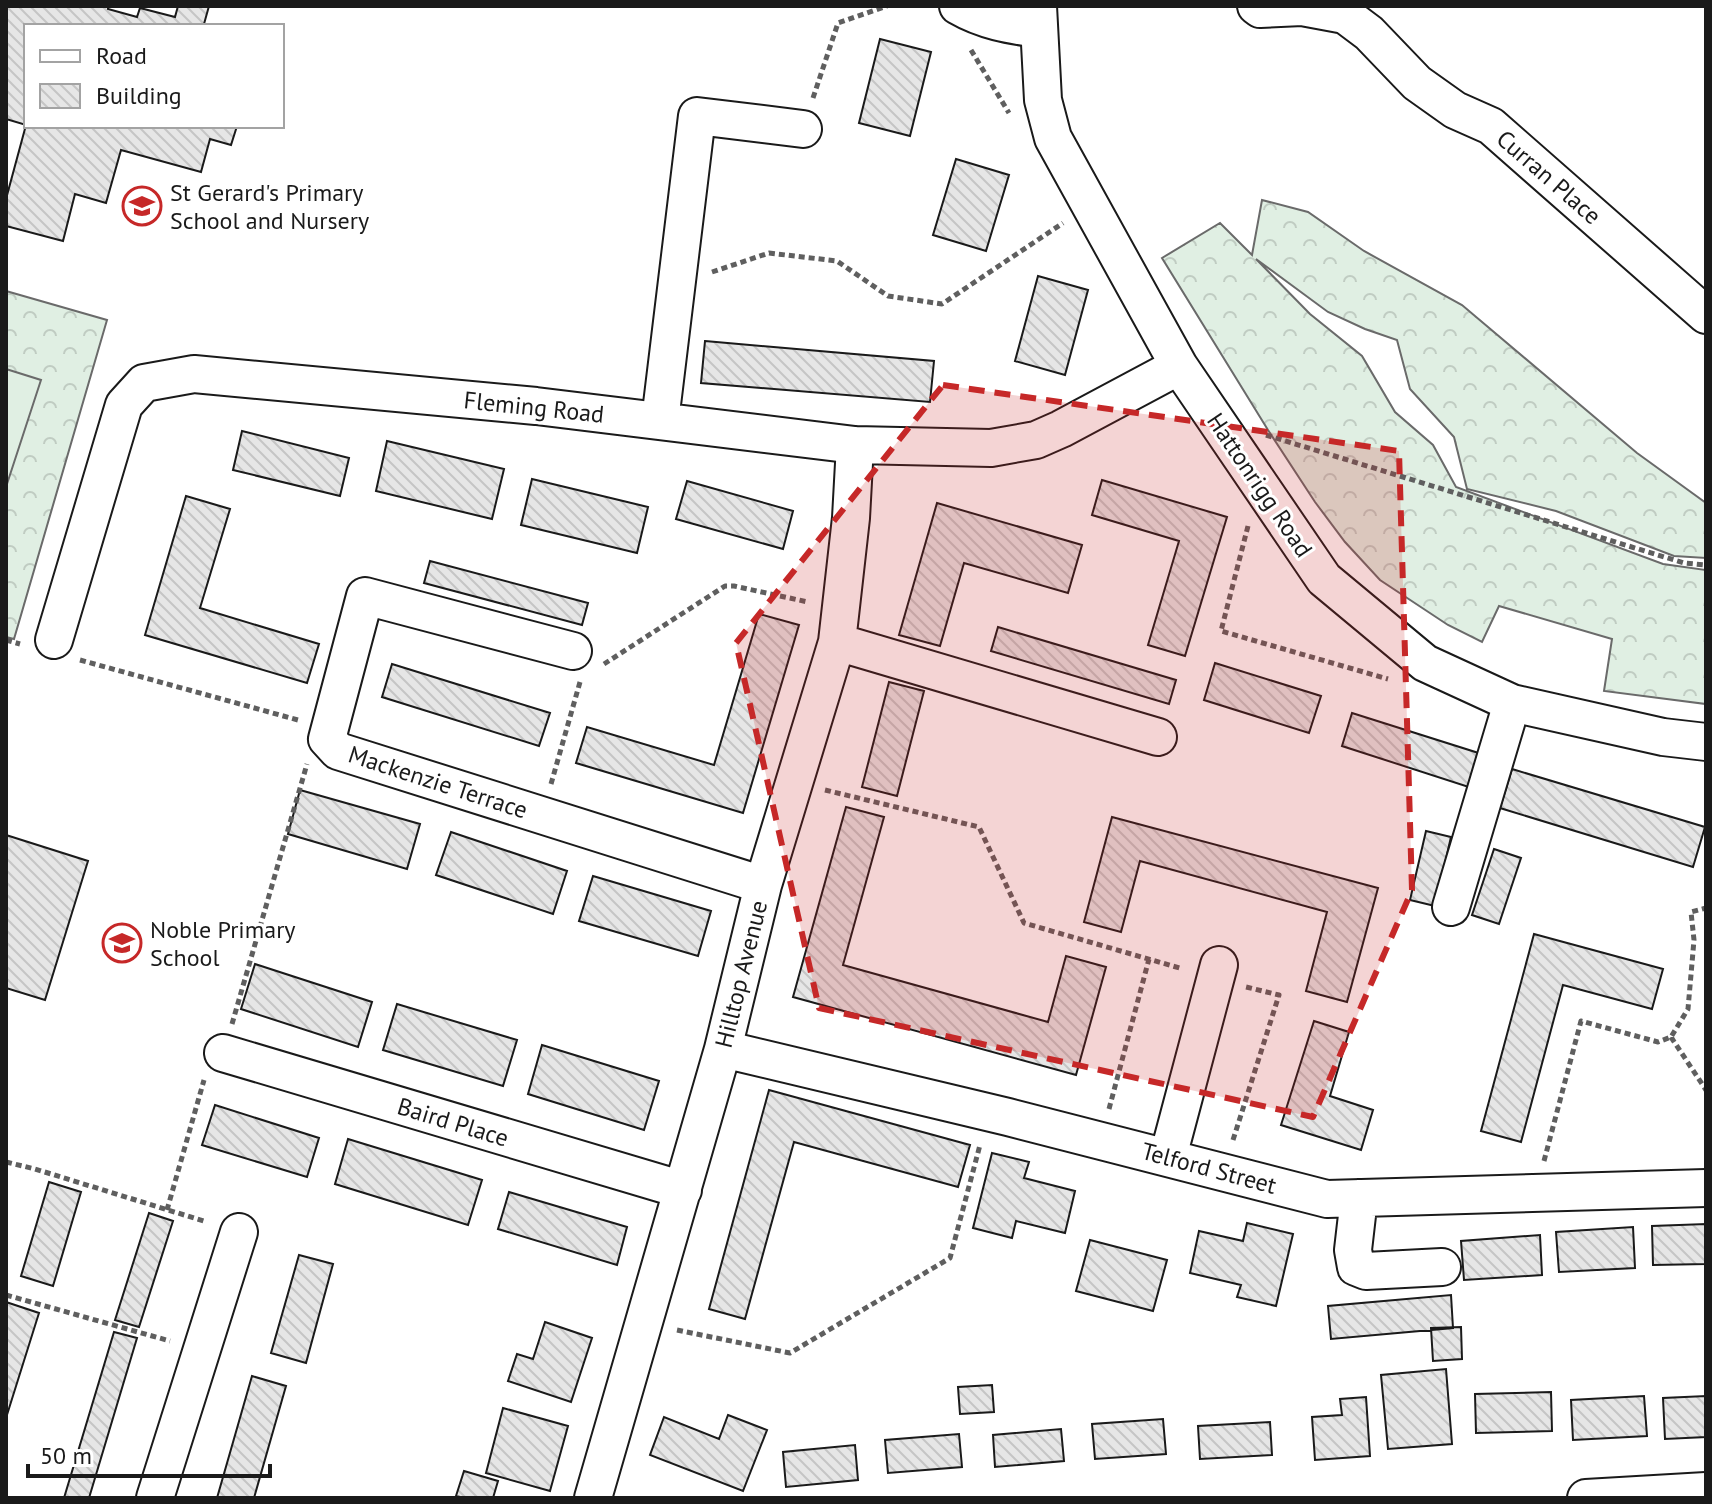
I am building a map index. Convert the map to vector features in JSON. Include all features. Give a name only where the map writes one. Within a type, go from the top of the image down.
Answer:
[{"type":"street","points":[[958,6],[997,23],[1038,18]]},
{"type":"street","name":"Curran Place","points":[[1256,6],[1260,9],[1302,7],[1345,15],[1369,33],[1417,83],[1455,110],[1491,126],[1706,315]]},
{"type":"street","name":"Hattonrigg Road","points":[[1038,18],[1043,100],[1053,138],[1179,366],[1324,579],[1425,663],[1512,703],[1663,737],[1706,742]]},
{"type":"street","points":[[660,421],[697,116],[803,129]]},
{"type":"street","name":"Fleming Road","points":[[47,647],[124,405],[144,383],[194,374],[536,406],[855,445],[991,448],[1036,440],[1179,366]]},
{"type":"street","name":"Hilltop Avenue","points":[[593,1498],[723,1049],[763,885],[839,626],[851,518],[855,445]]},
{"type":"street","name":"Mackenzie Terrace","points":[[583,667],[365,596],[327,739],[338,751],[763,885]]},
{"type":"street","points":[[839,626],[1158,737]]},
{"type":"street","points":[[1451,907],[1512,703]]},
{"type":"street","points":[[1168,1157],[1217,972]]},
{"type":"street","name":"Telford Street","points":[[723,1049],[1100,1140],[1327,1199],[1706,1188]]},
{"type":"street","name":"Baird Place","points":[[223,1053],[683,1190]]},
{"type":"street","points":[[1359,1198],[1353,1250],[1356,1267],[1366,1271],[1442,1267]]},
{"type":"street","points":[[155,1498],[239,1232]]},
{"type":"street","points":[[1586,1498],[1706,1491]]},
{"type":"path","points":[[803,129],[838,23],[887,6]]},
{"type":"path","points":[[968,45],[1016,124]]},
{"type":"path","points":[[677,284],[769,253],[837,261],[888,296],[942,304],[1090,205]]},
{"type":"path","points":[[1216,420],[1684,563],[1706,565]]},
{"type":"path","points":[[1259,483],[1221,631],[1388,679]]},
{"type":"path","points":[[542,815],[583,667],[725,586],[734,586],[839,626]]},
{"type":"path","points":[[6,640],[47,647],[307,723]]},
{"type":"path","points":[[167,1210],[209,1062],[223,1053],[310,753]]},
{"type":"path","points":[[793,782],[979,827],[1024,923],[1149,959],[1217,972],[1279,995],[1223,1172]]},
{"type":"path","points":[[1536,1193],[1581,1021],[1658,1042],[1671,1037],[1688,1009],[1694,940],[1691,912],[1706,908]]},
{"type":"path","points":[[1100,1140],[1149,959]]},
{"type":"path","points":[[1671,1037],[1706,1090]]},
{"type":"path","points":[[645,1323],[790,1353],[950,1258],[989,1113]]},
{"type":"path","points":[[6,1162],[239,1232]]},
{"type":"path","points":[[6,1295],[201,1351]]},
{"type":"highlighted area","points":[[943,385],[1399,451],[1412,890],[1313,1117],[819,1008],[736,643]]},
{"type":"green space","points":[[1262,200],[1308,212],[1364,251],[1462,305],[1637,453],[1706,503],[1706,558],[1674,556],[1556,511],[1467,489],[1454,437],[1410,389],[1397,340],[1328,312],[1256,259],[1310,314],[1362,356],[1395,412],[1433,445],[1456,487],[1663,564],[1706,570],[1706,704],[1604,691],[1612,639],[1499,606],[1482,642],[1448,625],[1380,580],[1345,542],[1268,430],[1162,258],[1220,223],[1252,255]]},
{"type":"green space","points":[[6,291],[107,320],[14,639],[6,637]]},
{"type":"green space","points":[[6,369],[41,380],[6,487]]},
{"type":"building","points":[[6,6],[108,6],[108,9],[137,17],[140,8],[175,17],[178,6],[209,6],[204,24],[24,24],[24,124],[6,119]]},
{"type":"building","points":[[880,39],[931,52],[910,136],[859,123]]},
{"type":"building","points":[[25,128],[236,128],[231,145],[210,139],[201,172],[121,150],[106,203],[75,194],[63,241],[6,226],[6,199]]},
{"type":"building","points":[[956,159],[1009,175],[986,251],[933,235]]},
{"type":"building","points":[[1038,276],[1088,290],[1065,375],[1015,361]]},
{"type":"building","points":[[705,341],[934,361],[930,402],[701,383]]},
{"type":"building","points":[[242,431],[349,458],[340,496],[233,470]]},
{"type":"building","points":[[387,441],[504,469],[492,519],[376,491]]},
{"type":"building","points":[[532,479],[648,507],[637,553],[521,525]]},
{"type":"building","points":[[1102,480],[1227,517],[1185,656],[1148,645],[1179,541],[1092,515]]},
{"type":"building","points":[[687,481],[793,511],[783,549],[676,519]]},
{"type":"building","points":[[186,496],[230,509],[200,608],[319,644],[307,683],[145,635]]},
{"type":"building","points":[[937,503],[1082,545],[1068,593],[964,563],[940,646],[899,635]]},
{"type":"building","points":[[430,561],[588,603],[582,625],[424,583]]},
{"type":"building","points":[[759,614],[799,625],[743,813],[576,763],[587,727],[714,765]]},
{"type":"building","points":[[998,627],[1176,680],[1169,704],[991,651]]},
{"type":"building","points":[[1215,663],[1321,696],[1309,733],[1204,700]]},
{"type":"building","points":[[392,664],[550,713],[539,746],[382,697]]},
{"type":"building","points":[[889,682],[924,691],[897,796],[862,787]]},
{"type":"building","points":[[1352,713],[1488,756],[1478,790],[1342,746]]},
{"type":"building","points":[[1512,769],[1705,827],[1693,867],[1500,808]]},
{"type":"building","points":[[300,790],[420,824],[407,869],[288,834]]},
{"type":"building","points":[[846,807],[884,817],[843,965],[1048,1022],[1066,956],[1106,967],[1076,1075],[793,997]]},
{"type":"building","points":[[1112,817],[1378,888],[1347,1002],[1306,991],[1327,912],[1140,861],[1121,932],[1084,922]]},
{"type":"building","points":[[1426,831],[1451,837],[1435,906],[1410,900]]},
{"type":"building","points":[[451,832],[567,871],[553,914],[436,875]]},
{"type":"building","points":[[6,835],[88,861],[45,1000],[6,988]]},
{"type":"building","points":[[1494,849],[1521,858],[1499,924],[1472,915]]},
{"type":"building","points":[[593,876],[711,911],[698,956],[579,921]]},
{"type":"building","points":[[1534,934],[1663,969],[1652,1009],[1563,985],[1521,1142],[1481,1131]]},
{"type":"building","points":[[255,964],[372,1002],[358,1047],[241,1009]]},
{"type":"building","points":[[397,1004],[517,1040],[503,1086],[383,1050]]},
{"type":"building","points":[[1314,1021],[1349,1032],[1330,1096],[1373,1110],[1361,1150],[1281,1125]]},
{"type":"building","points":[[542,1045],[659,1081],[644,1130],[528,1094]]},
{"type":"building","points":[[769,1090],[970,1145],[958,1187],[794,1142],[745,1319],[709,1309]]},
{"type":"building","points":[[215,1105],[319,1138],[307,1177],[202,1145]]},
{"type":"building","points":[[348,1139],[482,1180],[468,1225],[335,1184]]},
{"type":"building","points":[[992,1153],[1029,1162],[1024,1178],[1075,1191],[1065,1233],[1016,1221],[1012,1238],[973,1228]]},
{"type":"building","points":[[49,1182],[81,1192],[53,1286],[21,1276]]},
{"type":"building","points":[[509,1192],[627,1227],[617,1265],[498,1229]]},
{"type":"building","points":[[149,1213],[173,1221],[139,1327],[115,1320]]},
{"type":"building","points":[[1247,1223],[1293,1234],[1276,1306],[1237,1297],[1241,1285],[1190,1273],[1199,1231],[1243,1241]]},
{"type":"building","points":[[1706,1224],[1706,1264],[1653,1265],[1652,1226]]},
{"type":"building","points":[[1633,1227],[1635,1268],[1559,1272],[1556,1232]]},
{"type":"building","points":[[1540,1235],[1542,1275],[1464,1280],[1461,1241]]},
{"type":"building","points":[[1090,1240],[1167,1260],[1153,1311],[1076,1291]]},
{"type":"building","points":[[299,1255],[333,1264],[306,1363],[271,1353]]},
{"type":"building","points":[[1451,1295],[1453,1328],[1331,1339],[1328,1306]]},
{"type":"building","points":[[6,1302],[39,1313],[6,1418]]},
{"type":"building","points":[[545,1322],[592,1338],[571,1402],[508,1381],[517,1354],[533,1359]]},
{"type":"building","points":[[1461,1327],[1462,1359],[1433,1361],[1431,1328]]},
{"type":"building","points":[[114,1332],[137,1338],[89,1498],[64,1498]]},
{"type":"building","points":[[1446,1369],[1452,1444],[1388,1449],[1381,1375]]},
{"type":"building","points":[[252,1376],[286,1386],[254,1498],[217,1498]]},
{"type":"building","points":[[992,1385],[994,1412],[960,1414],[958,1387]]},
{"type":"building","points":[[1551,1392],[1552,1431],[1476,1433],[1475,1394]]},
{"type":"building","points":[[1644,1396],[1647,1436],[1573,1440],[1571,1400]]},
{"type":"building","points":[[1706,1396],[1706,1437],[1665,1439],[1663,1398]]},
{"type":"building","points":[[1366,1397],[1370,1456],[1315,1460],[1312,1417],[1342,1415],[1340,1399]]},
{"type":"building","points":[[503,1408],[568,1426],[550,1491],[486,1473]]},
{"type":"building","points":[[728,1415],[767,1430],[743,1491],[650,1455],[664,1417],[719,1439]]},
{"type":"building","points":[[1163,1419],[1166,1454],[1095,1459],[1092,1424]]},
{"type":"building","points":[[1270,1422],[1272,1455],[1200,1459],[1198,1426]]},
{"type":"building","points":[[1061,1429],[1064,1461],[995,1467],[993,1435]]},
{"type":"building","points":[[959,1434],[962,1467],[888,1473],[885,1440]]},
{"type":"building","points":[[855,1445],[858,1480],[786,1487],[783,1452]]},
{"type":"building","points":[[464,1471],[498,1481],[493,1498],[456,1496]]},
{"type":"place","name":"St Gerard's Primary School and Nursery","points":[[142,206]]},
{"type":"place","name":"Noble Primary School","points":[[122,943]]}]
